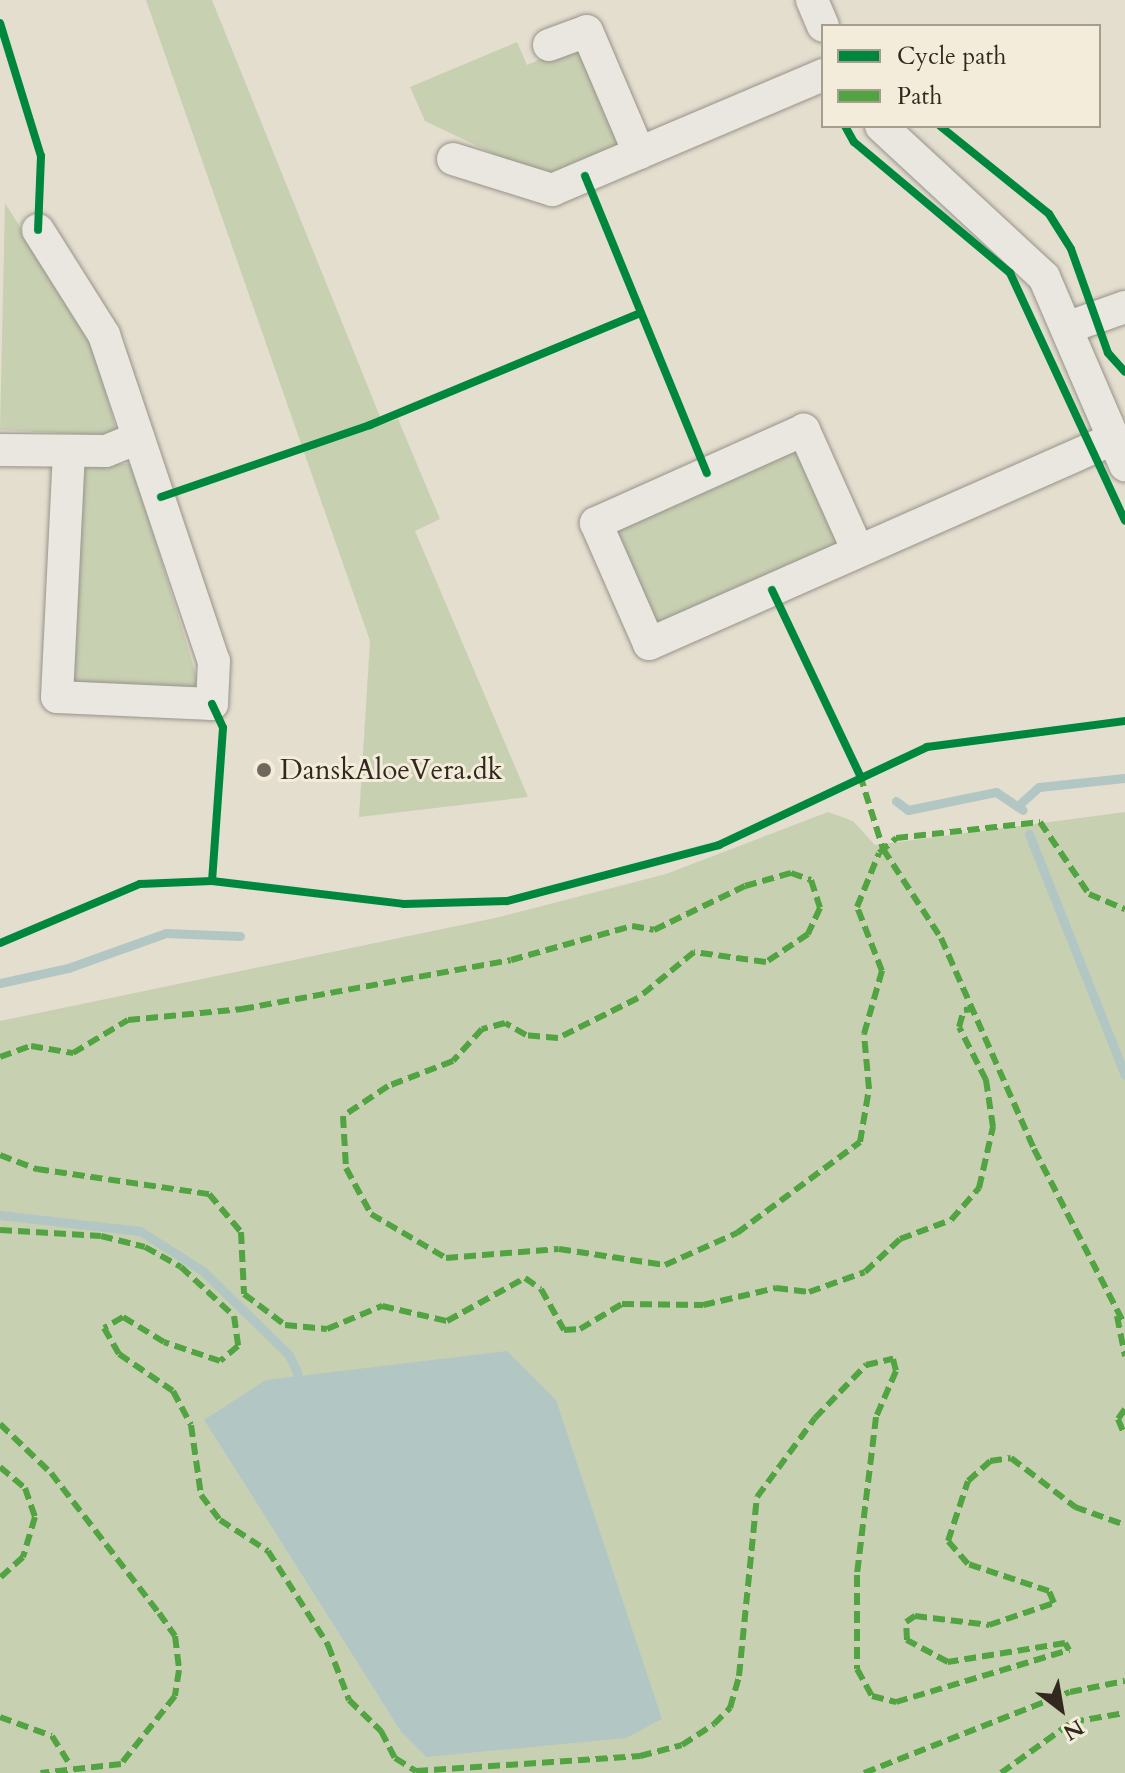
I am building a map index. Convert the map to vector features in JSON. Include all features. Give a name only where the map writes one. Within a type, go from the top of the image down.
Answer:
[{"type":"street","points":[[812,0],[822,24]]},
{"type":"street","points":[[549,45],[587,31],[639,153]]},
{"type":"street","points":[[453,159],[552,190],[821,76]]},
{"type":"street","points":[[858,551],[804,430],[596,523],[649,644],[858,551],[1119,452],[1069,327],[1021,249],[883,128]]},
{"type":"street","points":[[38,230],[104,335],[214,661],[212,704],[57,697],[69,455]]},
{"type":"street","points":[[1069,327],[1125,307]]},
{"type":"street","points":[[0,450],[69,455],[139,438]]},
{"type":"green space","points":[[146,0],[212,0],[383,424],[398,419],[440,519],[415,531],[528,797],[359,817],[370,641]]},
{"type":"green space","points":[[582,41],[627,146],[548,180],[425,121],[410,87],[517,42],[527,65]]},
{"type":"green space","points":[[5,203],[91,340],[118,436],[0,430]]},
{"type":"green space","points":[[800,442],[846,544],[659,627],[614,525]]},
{"type":"green space","points":[[78,462],[132,464],[201,691],[69,686]]},
{"type":"green space","points":[[828,812],[853,821],[875,845],[1125,812],[1125,1773],[0,1773],[0,1021],[495,918],[666,874]],"holes":[[[204,1420],[426,1757],[401,1732]]]},
{"type":"shaded area","points":[[507,1351],[556,1400],[662,1719],[626,1738],[426,1757],[401,1732],[204,1420],[266,1380]]},
{"type":"waterway","points":[[1021,803],[1039,787],[1125,778]]},
{"type":"waterway","points":[[896,801],[908,810],[996,792],[1023,810]]},
{"type":"waterway","points":[[1029,834],[1125,1075]]},
{"type":"waterway","points":[[0,983],[68,968],[166,933],[240,936]]},
{"type":"waterway","points":[[0,1215],[140,1231],[203,1271],[289,1355],[298,1374]]},
{"type":"marked path","points":[[860,775],[883,849],[941,938],[1034,1149],[1125,1325]]},
{"type":"marked path","points":[[0,1057],[31,1046],[73,1053],[128,1020],[242,1009],[511,960],[632,926],[654,930],[745,886],[791,873],[811,880],[820,908],[808,934],[766,962],[694,952],[638,998],[558,1038],[526,1035],[505,1023],[482,1029],[453,1061],[388,1086],[343,1116],[346,1168],[371,1214],[446,1258],[559,1249],[665,1265],[737,1233],[860,1142],[869,1089],[864,1034],[882,971],[857,907],[879,853],[896,838],[1040,822],[1089,894],[1125,909]]},
{"type":"marked path","points":[[0,1155],[37,1169],[209,1194],[241,1232],[244,1294],[285,1325],[327,1329],[382,1306],[447,1321],[525,1278],[541,1289],[564,1330],[580,1329],[622,1304],[703,1305],[776,1288],[809,1292],[865,1272],[900,1239],[951,1220],[979,1188],[993,1127],[986,1080],[959,1027],[964,1010],[974,1009]]},
{"type":"marked path","points":[[0,1230],[101,1236],[145,1247],[181,1267],[234,1316],[238,1346],[220,1361],[164,1342],[123,1317],[104,1328],[119,1354],[173,1391],[191,1425],[201,1495],[220,1520],[268,1551],[328,1645],[349,1700],[381,1731],[395,1758],[416,1771],[640,1756],[682,1745],[714,1724],[730,1708],[739,1676],[757,1497],[815,1418],[866,1365],[893,1359],[896,1371],[876,1417],[857,1575],[857,1669],[872,1696],[896,1702],[1069,1650],[1065,1643],[948,1662],[907,1640],[906,1622],[915,1616],[989,1625],[1054,1603],[1049,1591],[968,1564],[948,1541],[968,1481],[990,1461],[1011,1458],[1075,1507],[1125,1525]]},
{"type":"marked path","points":[[1117,1316],[1125,1356]]},
{"type":"marked path","points":[[1125,1409],[1118,1419],[1125,1436]]},
{"type":"marked path","points":[[0,1424],[51,1473],[159,1613],[175,1636],[179,1670],[175,1696],[121,1764],[41,1773]]},
{"type":"marked path","points":[[0,1467],[25,1488],[35,1517],[23,1557],[0,1578]]},
{"type":"marked path","points":[[864,1773],[1070,1692],[1125,1681]]},
{"type":"marked path","points":[[1001,1773],[1072,1722],[1125,1713]]},
{"type":"marked path","points":[[0,1717],[52,1736],[71,1767]]},
{"type":"cycle path","points":[[0,23],[41,156],[38,230]]},
{"type":"cycle path","points":[[846,128],[854,142],[1010,273],[1125,521]]},
{"type":"cycle path","points":[[942,128],[1049,214],[1071,249],[1108,353],[1125,372]]},
{"type":"cycle path","points":[[585,176],[707,473]]},
{"type":"cycle path","points":[[161,497],[370,425],[640,313]]},
{"type":"cycle path","points":[[772,590],[860,775]]},
{"type":"cycle path","points":[[212,704],[223,728],[212,881]]},
{"type":"cycle path","points":[[0,943],[140,884],[212,881],[404,904],[507,901],[719,845],[927,747],[1125,721]]},
{"type":"place","name":"DanskAloeVera.dk","points":[[264,770]]}]
